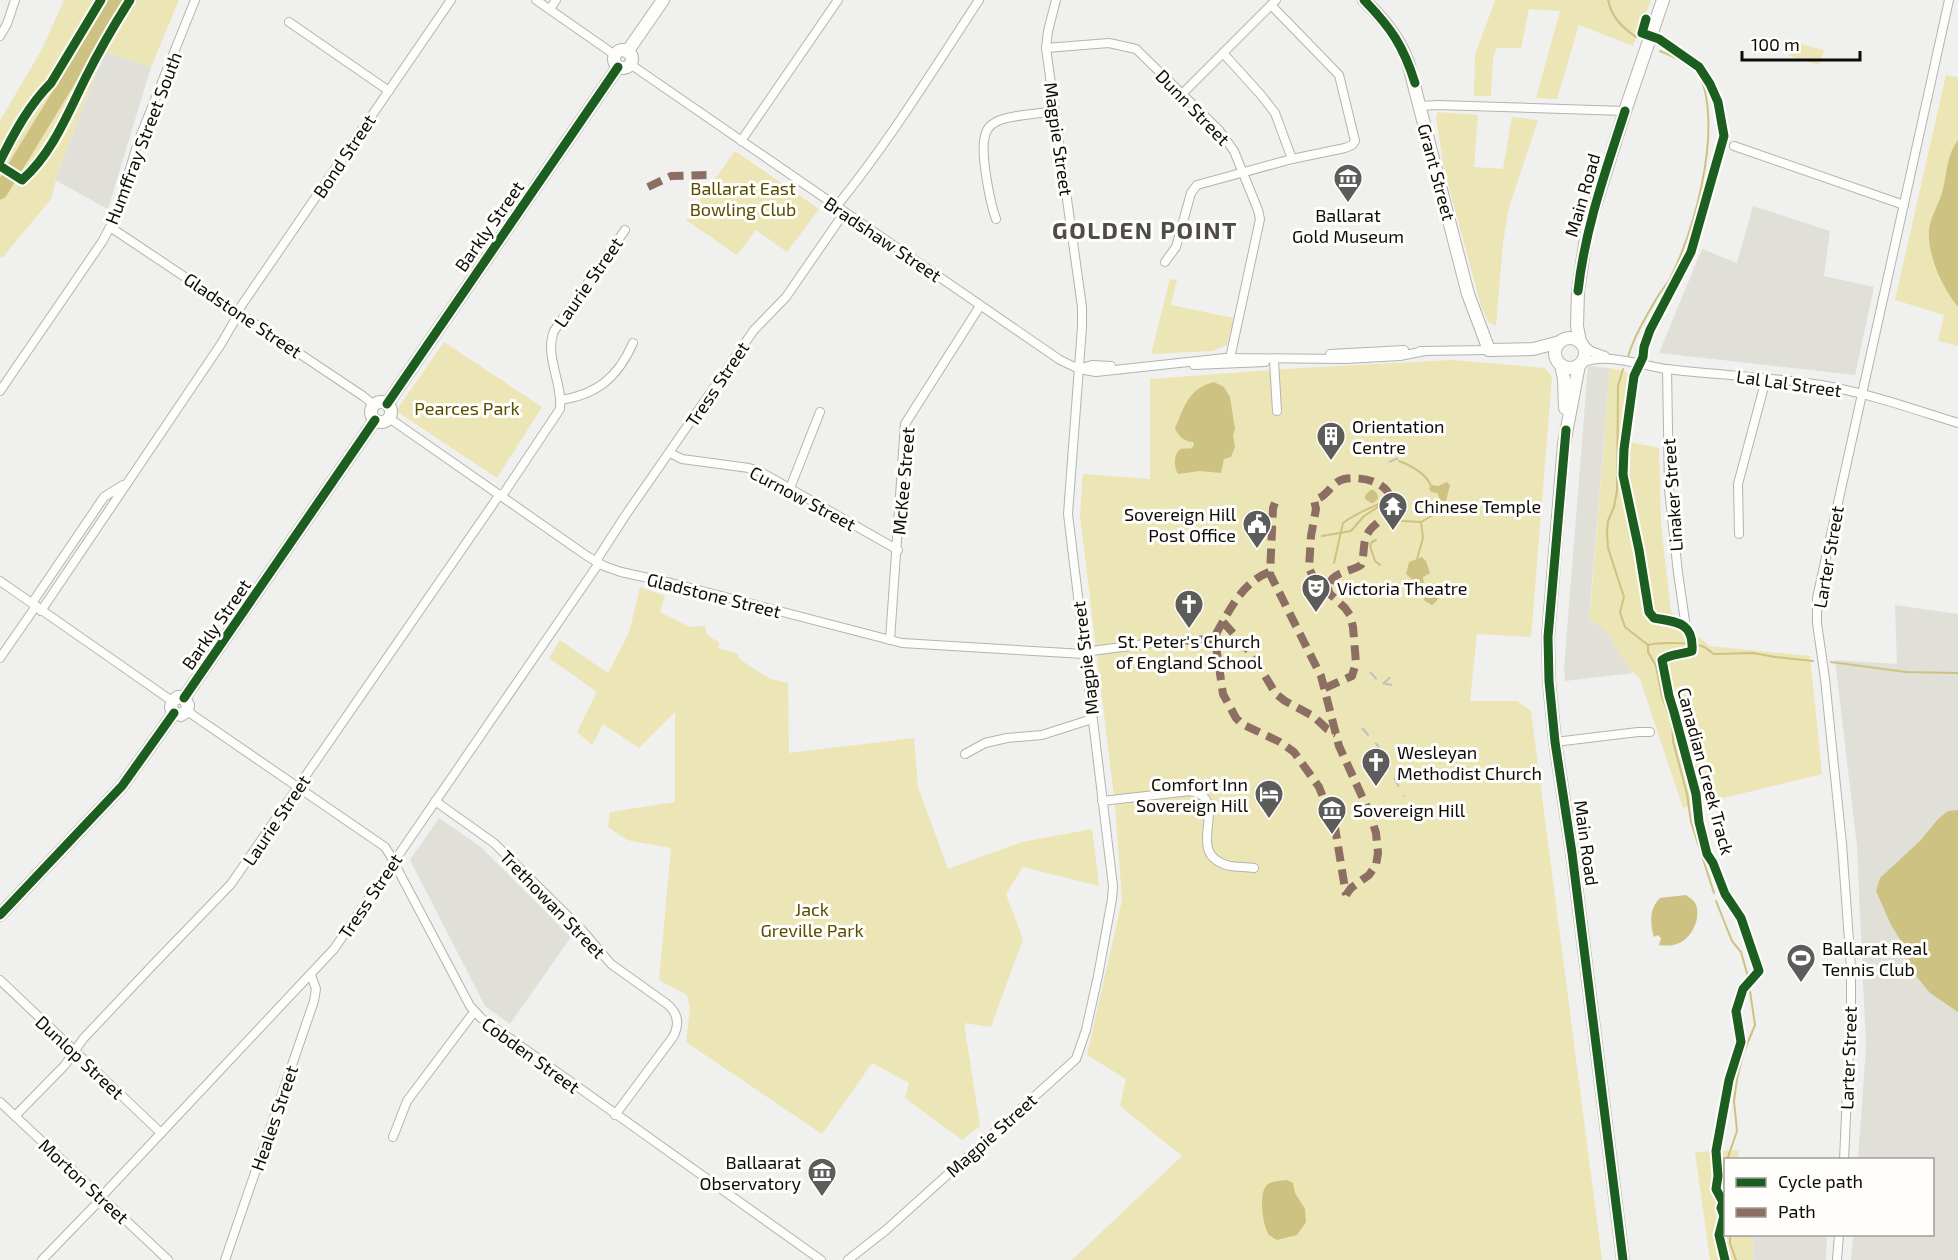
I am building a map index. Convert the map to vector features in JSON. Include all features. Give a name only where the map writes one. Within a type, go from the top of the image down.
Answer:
[{"type":"main road","name":"Barkly Street","points":[[380,405],[663,0]]},
{"type":"main road","name":"Grant Street","points":[[1364,0],[1387,24],[1398,40],[1410,69],[1468,294],[1492,350]]},
{"type":"main road","name":"Main Road","points":[[1561,342],[1570,324],[1578,291],[1587,231],[1663,0]]},
{"type":"main road","name":"Main Road","points":[[1578,291],[1577,326],[1580,342]]},
{"type":"main road","points":[[1570,338],[1580,342],[1585,353],[1580,364],[1570,368],[1544,357],[1492,350],[1533,349],[1570,338]]},
{"type":"main road","points":[[1560,364],[1555,353],[1561,342]]},
{"type":"main road","name":"Main Road","points":[[1560,364],[1565,392],[1566,430],[1548,637],[1550,696],[1575,875],[1623,1260]]},
{"type":"main road","name":"Main Road","points":[[1566,430],[1580,364]]},
{"type":"main road","points":[[380,405],[391,410],[389,418],[381,422],[375,420],[371,413],[380,405]]},
{"type":"main road","name":"Barkly Street","points":[[0,915],[122,786],[375,420]]},
{"type":"street","points":[[0,36],[7,24],[15,0]]},
{"type":"street","name":"Humffray Street South","points":[[0,391],[110,227],[122,199],[138,142],[195,0]]},
{"type":"street","name":"Bond Street","points":[[0,658],[37,607],[101,501],[126,483],[221,344],[238,313],[451,0]]},
{"type":"street","name":"Bradshaw Street","points":[[536,0],[980,306],[1060,360],[1079,369]]},
{"type":"street","points":[[550,9],[556,0]]},
{"type":"street","points":[[741,141],[838,0]]},
{"type":"street","points":[[836,207],[888,138],[979,0]]},
{"type":"street","name":"Magpie Street","points":[[848,1260],[886,1230],[1076,1059],[1088,1019],[1112,899],[1112,874],[1068,514],[1082,308],[1046,48],[1056,0]]},
{"type":"street","name":"Larter Street","points":[[1844,1158],[1851,968],[1839,807],[1817,623],[1817,604],[1820,581],[1949,0]]},
{"type":"street","points":[[1165,262],[1178,243],[1192,190],[1200,184],[1244,174],[1292,159],[1345,148],[1354,144],[1356,138],[1339,75],[1273,2],[1182,94]]},
{"type":"street","points":[[289,21],[388,91]]},
{"type":"street","name":"Dunn Street","points":[[1046,48],[1109,43],[1134,48],[1226,137],[1244,174],[1258,210],[1260,222],[1229,361]]},
{"type":"street","points":[[1223,53],[1261,94],[1275,113],[1292,159]]},
{"type":"street","points":[[1420,106],[1625,111]]},
{"type":"street","points":[[996,219],[990,200],[984,147],[985,135],[994,122],[1055,111]]},
{"type":"street","points":[[1734,146],[1905,205]]},
{"type":"street","name":"Tress Street","points":[[42,1260],[334,949],[598,562],[625,516],[754,330],[786,297],[844,213]]},
{"type":"street","name":"Gladstone Street","points":[[110,227],[380,405]]},
{"type":"street","name":"Laurie Street","points":[[15,1116],[65,1065],[86,1036],[231,884],[557,415],[560,400],[551,348],[553,334],[625,230]]},
{"type":"street","name":"McKee Street","points":[[890,640],[905,424],[980,306]]},
{"type":"street","name":"Lal Lal Street","points":[[1580,342],[1591,351],[1617,360]]},
{"type":"street","points":[[560,400],[578,397],[598,388],[614,374],[633,343]]},
{"type":"street","points":[[1079,369],[1092,365],[1207,366],[1229,361],[1365,355],[1404,350],[1492,350]]},
{"type":"street","points":[[1229,361],[1289,359]]},
{"type":"street","name":"Lal Lal Street","points":[[1580,364],[1598,359],[1617,360],[1667,369],[1819,385],[1862,394],[1958,423]]},
{"type":"street","points":[[1274,361],[1277,411]]},
{"type":"street","name":"Linaker Street","points":[[1667,369],[1669,489],[1685,621]]},
{"type":"street","points":[[1739,534],[1738,484],[1766,379]]},
{"type":"street","points":[[790,488],[820,412]]},
{"type":"street","name":"Gladstone Street","points":[[389,418],[598,562],[626,574],[680,585],[890,640],[917,644],[1084,653],[1176,641]]},
{"type":"street","name":"Curnow Street","points":[[670,453],[682,459],[754,469],[898,550]]},
{"type":"street","name":"Cobden Street","points":[[0,581],[379,842],[394,862],[474,1012],[491,1027],[821,1260]]},
{"type":"street","points":[[965,754],[985,743],[1007,738],[1042,735],[1092,719]]},
{"type":"street","points":[[1556,742],[1650,732]]},
{"type":"street","points":[[1102,801],[1196,792],[1206,800],[1210,811],[1206,839],[1210,854],[1217,861],[1230,866],[1254,868]]},
{"type":"street","name":"Trethowan Street","points":[[435,801],[494,843],[581,929],[611,964],[670,1007],[676,1014],[675,1033],[615,1115]]},
{"type":"street","name":"Heales Street","points":[[225,1260],[315,998],[316,987],[311,975]]},
{"type":"street","name":"Dunlop Street","points":[[0,980],[161,1133]]},
{"type":"street","points":[[393,1137],[406,1101],[474,1012]]},
{"type":"street","name":"Morton Street","points":[[0,1102],[168,1260]]},
{"type":"street","name":"Magpie Street","points":[[857,1260],[886,1230]]},
{"type":"street","points":[[1837,1260],[1839,1236]]},
{"type":"shaded area","points":[[104,52],[151,67],[108,209],[55,180]]},
{"type":"shaded area","points":[[1958,140],[1958,307],[1946,290],[1933,260],[1929,229],[1942,194],[1949,157]]},
{"type":"shaded area","points":[[1753,206],[1830,231],[1824,276],[1874,287],[1855,375],[1659,353],[1702,249],[1737,263]]},
{"type":"shaded area","points":[[1588,366],[1610,368],[1589,619],[1605,630],[1633,673],[1565,681],[1564,668]]},
{"type":"shaded area","points":[[1214,382],[1224,387],[1230,397],[1235,447],[1231,457],[1224,459],[1221,473],[1200,471],[1178,474],[1175,457],[1178,451],[1192,448],[1194,444],[1182,438],[1175,428],[1188,399],[1198,389]]},
{"type":"shaded area","points":[[1447,482],[1450,485],[1445,505],[1439,507],[1440,498],[1429,488],[1432,485],[1438,486]]},
{"type":"shaded area","points":[[1422,557],[1430,573],[1423,577],[1424,583],[1421,584],[1406,574],[1409,562]]},
{"type":"shaded area","points":[[1434,583],[1437,583],[1439,593],[1437,601],[1432,605],[1425,601],[1422,595]]},
{"type":"shaded area","points":[[1895,605],[1958,614],[1958,1260],[1851,1260],[1853,1236],[1934,1236],[1934,1158],[1858,1158],[1866,1048],[1857,847],[1835,660],[1897,664]]},
{"type":"shaded area","points":[[1958,810],[1958,1012],[1930,993],[1912,971],[1906,949],[1891,925],[1876,891],[1880,878],[1920,841],[1938,819],[1948,811]]},
{"type":"shaded area","points":[[439,818],[481,847],[571,937],[510,1024],[485,1006],[410,860]]},
{"type":"shaded area","points":[[1686,895],[1696,905],[1697,916],[1694,927],[1688,937],[1679,943],[1659,945],[1661,938],[1658,935],[1654,937],[1651,916],[1656,902],[1660,898]]},
{"type":"shaded area","points":[[1287,1180],[1293,1183],[1295,1193],[1305,1209],[1306,1222],[1297,1235],[1277,1240],[1269,1235],[1264,1224],[1263,1194],[1268,1184]]},
{"type":"shaded area","points":[[1752,1236],[1827,1236],[1826,1260],[1753,1260]]},
{"type":"green space","points":[[64,0],[179,0],[151,67],[104,52],[58,172],[51,199],[2,258],[0,257],[0,121],[42,49]]},
{"type":"green space","points":[[1495,0],[1651,0],[1633,46],[1579,25],[1557,99],[1536,98],[1560,11],[1529,9],[1521,48],[1497,48],[1493,58],[1491,96],[1474,96],[1475,55]]},
{"type":"green space","points":[[1793,42],[1824,50],[1819,65],[1789,56]]},
{"type":"green space","points":[[1946,75],[1958,77],[1958,346],[1938,341],[1944,315],[1895,300]]},
{"type":"green space","points":[[1438,112],[1478,115],[1474,167],[1503,169],[1512,117],[1538,120],[1509,207],[1503,243],[1496,326],[1489,323],[1481,306],[1444,169],[1436,117]]},
{"type":"green space","name":"Ballarat East Bowling Club","points":[[735,151],[819,209],[787,252],[756,230],[737,255],[686,220]]},
{"type":"green space","points":[[1170,279],[1177,280],[1171,305],[1234,318],[1227,345],[1213,351],[1151,354]]},
{"type":"green space","name":"Pearces Park","points":[[444,342],[542,407],[497,478],[396,411]]},
{"type":"green space","name":"Sovereign Hill","points":[[1452,360],[1545,368],[1552,377],[1531,637],[1477,634],[1470,701],[1517,701],[1531,711],[1602,1260],[1072,1260],[1182,1156],[1120,1106],[1126,1079],[1087,1055],[1122,900],[1115,805],[1080,515],[1083,474],[1150,479],[1150,379]]},
{"type":"green space","points":[[1610,368],[1637,375],[1629,442],[1659,448],[1661,525],[1671,612],[1709,646],[1810,656],[1822,774],[1683,808],[1640,679],[1631,670],[1605,630],[1589,619]]},
{"type":"green space","name":"Jack Greville Park","points":[[640,587],[665,596],[660,612],[690,627],[705,626],[707,635],[720,643],[718,648],[738,654],[739,659],[770,679],[788,683],[789,753],[914,738],[918,787],[948,869],[1022,842],[1092,829],[1099,886],[1023,867],[1006,894],[1023,939],[991,1027],[964,1023],[980,1126],[962,1140],[905,1098],[909,1083],[872,1063],[822,1134],[686,1042],[690,1008],[687,995],[659,980],[671,848],[627,840],[608,827],[610,812],[675,802],[675,712],[639,748],[603,724],[592,745],[577,732],[597,692],[549,658],[560,640],[608,673],[629,633]]},
{"type":"green space","points":[[1739,1150],[1738,1158],[1724,1158],[1724,1236],[1752,1236],[1753,1260],[1710,1260],[1695,1152]]},
{"type":"waterway","points":[[0,192],[117,0]]},
{"type":"waterway","points":[[1608,0],[1618,22],[1636,37]]},
{"type":"waterway","points":[[1628,357],[1641,326],[1670,280],[1680,257],[1702,186],[1706,161],[1708,113],[1701,77],[1692,67],[1660,51]]},
{"type":"waterway","points":[[1623,369],[1618,386],[1617,491],[1608,521],[1608,548],[1624,597],[1620,612],[1625,627],[1648,645],[1648,652],[1656,666],[1662,697],[1672,722],[1673,741],[1687,794],[1691,822],[1714,893]]},
{"type":"waterway","points":[[1399,461],[1422,474],[1431,486]]},
{"type":"waterway","points":[[1372,494],[1374,497],[1372,499],[1369,497],[1372,494]]},
{"type":"waterway","points":[[1421,522],[1435,514],[1440,496]]},
{"type":"waterway","points":[[1394,501],[1397,517],[1402,521],[1421,522],[1423,538],[1417,559]]},
{"type":"waterway","points":[[1334,563],[1343,523],[1383,502]]},
{"type":"waterway","points":[[1322,536],[1351,531],[1364,516],[1378,507]]},
{"type":"waterway","points":[[1376,540],[1370,546],[1375,561],[1380,565]]},
{"type":"waterway","points":[[1421,584],[1426,590]]},
{"type":"waterway","points":[[1648,645],[1687,644],[1701,646],[1714,654],[1753,653],[1813,661]]},
{"type":"waterway","points":[[1831,662],[1906,672],[1958,673]]},
{"type":"waterway","points":[[1716,901],[1732,941],[1741,952],[1748,977],[1755,1025],[1743,1054],[1737,1079],[1734,1101],[1737,1131],[1728,1158]]},
{"type":"waterway","points":[[1724,1179],[1724,1185]]},
{"type":"waterway","points":[[1730,1236],[1736,1260]]},
{"type":"railway","points":[[1389,462],[1406,455]]},
{"type":"railway","points":[[1383,684],[1398,670]]},
{"type":"railway","points":[[1370,672],[1380,683],[1392,685]]},
{"type":"railway","points":[[1362,728],[1378,746],[1404,797]]},
{"type":"marked path","points":[[648,187],[671,176],[708,175]]},
{"type":"marked path","points":[[1325,688],[1352,676],[1356,663],[1350,615],[1328,589],[1314,579],[1309,568],[1316,509],[1314,500],[1323,496],[1336,483],[1344,479],[1361,479],[1379,484],[1389,495],[1390,503],[1387,513],[1368,533],[1361,565],[1336,576],[1332,579],[1328,589]]},
{"type":"marked path","points":[[1275,503],[1270,574],[1321,676],[1339,746],[1370,814],[1376,833],[1378,853],[1376,865],[1369,875],[1351,888],[1346,895]]},
{"type":"marked path","points":[[1269,572],[1244,589],[1217,632],[1215,639],[1223,694],[1236,718],[1242,724],[1280,742],[1294,752],[1319,787],[1335,827],[1346,895]]},
{"type":"marked path","points":[[1223,622],[1251,653],[1276,694],[1313,716],[1336,734]]},
{"type":"marked path","points":[[1176,641],[1215,639]]},
{"type":"cycle path","points":[[0,161],[22,120],[51,83],[101,0]]},
{"type":"cycle path","points":[[0,166],[22,180],[33,170],[51,145],[112,28],[130,0]]},
{"type":"cycle path","points":[[1364,0],[1382,19],[1395,38],[1406,58],[1415,83]]},
{"type":"cycle path","name":"Canadian Creek Track","points":[[1646,19],[1642,33],[1659,39],[1699,67],[1718,102],[1724,136],[1691,252],[1650,330],[1643,357],[1634,376],[1624,449],[1623,475],[1649,612],[1654,618],[1682,625],[1687,629],[1692,641],[1692,651],[1669,656],[1662,660],[1669,696],[1696,794],[1699,822],[1707,854],[1725,894],[1741,918],[1759,971],[1743,989],[1736,1011],[1741,1042],[1729,1080],[1716,1151],[1718,1176],[1716,1189],[1723,1202],[1721,1208],[1724,1216],[1719,1235],[1725,1260]]},
{"type":"cycle path","points":[[387,404],[618,67]]},
{"type":"cycle path","points":[[1578,291],[1591,222],[1625,111]]},
{"type":"cycle path","points":[[184,698],[375,420]]},
{"type":"cycle path","points":[[1566,430],[1548,637],[1549,681],[1623,1260]]},
{"type":"cycle path","points":[[0,915],[122,786],[174,713]]},
{"type":"place","name":"Ballarat Gold Museum","points":[[1348,204]]},
{"type":"place","name":"Orientation Centre","points":[[1331,462]]},
{"type":"place","name":"Chinese Temple","points":[[1393,532]]},
{"type":"place","name":"Sovereign Hill Post Office","points":[[1257,550]]},
{"type":"place","name":"Victoria Theatre","points":[[1316,614]]},
{"type":"place","name":"St. Peter's Church of England School","points":[[1189,630]]},
{"type":"place","name":"Wesleyan Methodist Church","points":[[1376,788]]},
{"type":"place","name":"Comfort Inn Sovereign Hill","points":[[1269,820]]},
{"type":"place","name":"Sovereign Hill","points":[[1332,836]]},
{"type":"place","name":"Ballarat Real Tennis Club","points":[[1801,984]]},
{"type":"place","name":"Ballaarat Observatory","points":[[822,1198]]},
{"type":"district","name":"GOLDEN POINT","points":[[1145,229]]}]
